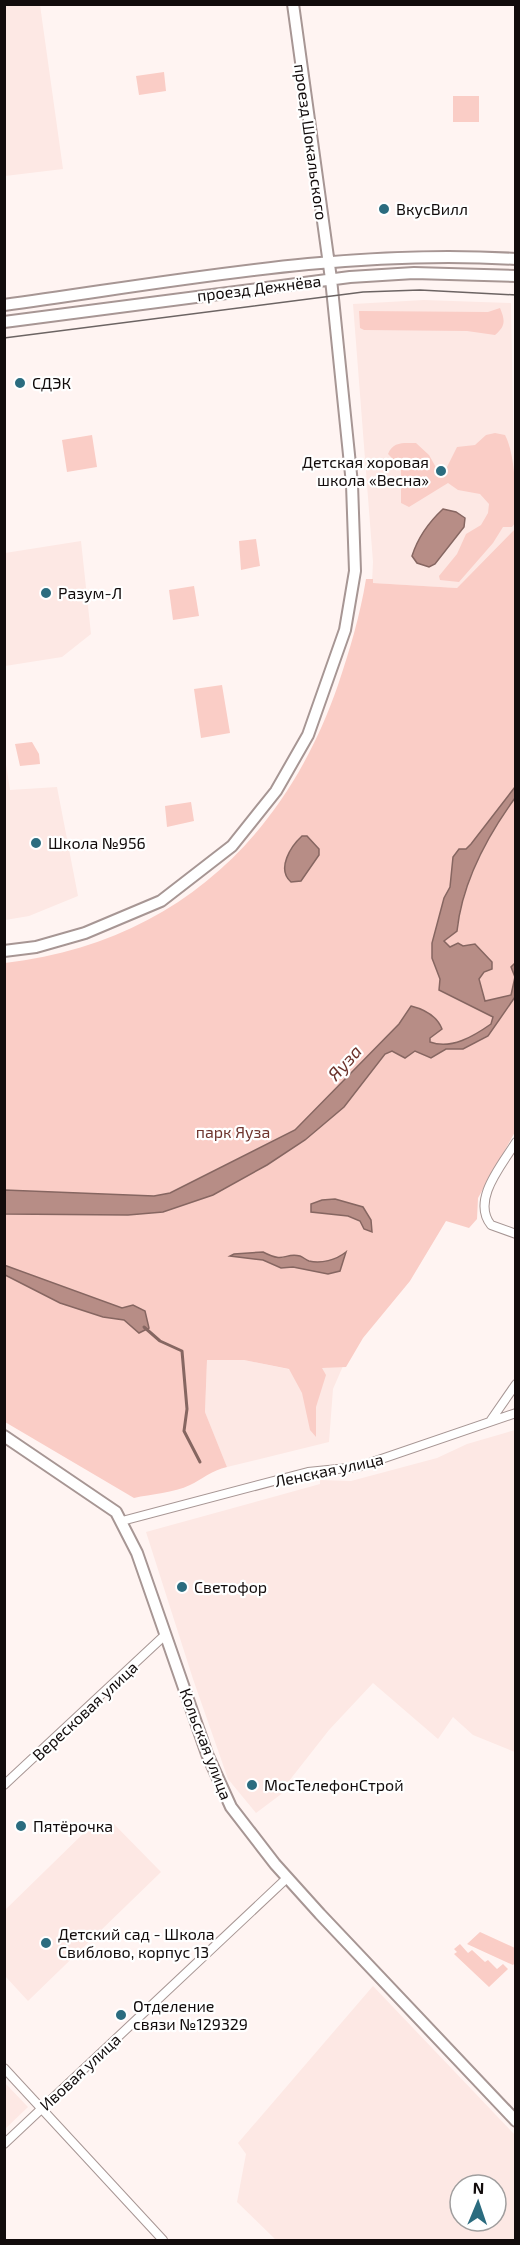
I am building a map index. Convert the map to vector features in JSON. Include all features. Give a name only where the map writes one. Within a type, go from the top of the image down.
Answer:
[{"type":"main road","name":"проезд Шокальского","points":[[4,951],[36,946],[85,933],[161,901],[232,846],[276,790],[308,735],[345,630],[355,571],[352,484],[331,279],[293,4]]},
{"type":"main road","name":"проезд Дежнёва","points":[[4,305],[328,262],[403,257],[516,259]]},
{"type":"main road","name":"проезд Дежнёва","points":[[4,322],[331,279],[414,273],[516,276]]},
{"type":"main road","name":"Кольская улица","points":[[4,1437],[105,1503],[122,1521],[137,1553],[224,1796],[287,1878],[516,2121]]},
{"type":"street","points":[[516,1142],[483,1202],[485,1218],[498,1229],[516,1234]]},
{"type":"street","points":[[490,1421],[516,1384]]},
{"type":"street","name":"Ленская улица","points":[[122,1521],[308,1472],[358,1467],[516,1413]]},
{"type":"street","name":"Вересковая улица","points":[[4,1785],[165,1635]]},
{"type":"street","name":"Ивовая улица","points":[[4,2144],[287,1878]]},
{"type":"street","points":[[4,2068],[43,2107],[163,2241]]},
{"type":"shaded area","points":[[4,5],[40,5],[63,169],[5,176]]},
{"type":"shaded area","name":"Детская хоровая школа «Весна»","points":[[424,300],[511,303],[515,529],[457,588],[372,583],[373,562],[353,304]]},
{"type":"shaded area","points":[[443,509],[456,512],[465,518],[464,527],[435,564],[429,567],[417,563],[412,556],[417,542]]},
{"type":"shaded area","name":"Разум-Л","points":[[81,541],[91,634],[62,657],[5,666],[5,553]]},
{"type":"shaded area","name":"Школа №956","points":[[5,758],[10,790],[57,787],[78,896],[29,916],[5,920]]},
{"type":"shaded area","points":[[515,787],[515,798],[485,845],[470,878],[457,931],[444,941],[450,947],[458,943],[463,946],[475,944],[492,962],[492,969],[484,972],[479,979],[485,1001],[511,995],[515,977],[515,997],[488,1036],[463,1049],[446,1049],[431,1058],[415,1051],[405,1058],[392,1051],[385,1054],[344,1107],[305,1140],[267,1165],[213,1195],[163,1212],[128,1215],[5,1214],[5,1190],[154,1196],[170,1193],[295,1130],[399,1024],[411,1006],[429,1014],[440,1024],[442,1029],[430,1038],[430,1042],[438,1044],[462,1040],[491,1024],[493,1017],[439,990],[440,979],[432,958],[432,943],[444,898],[450,887],[453,857],[459,849],[466,849],[471,844]]},
{"type":"shaded area","points":[[302,836],[307,836],[319,849],[319,855],[301,881],[291,882],[285,871],[285,864],[290,852]]},
{"type":"shaded area","points":[[515,963],[515,977],[511,967]]},
{"type":"shaded area","points":[[335,1199],[363,1207],[371,1220],[372,1232],[364,1229],[360,1221],[348,1216],[311,1212],[311,1204]]},
{"type":"shaded area","points":[[263,1252],[276,1257],[295,1255],[309,1261],[323,1262],[346,1252],[340,1271],[328,1274],[293,1267],[281,1268],[263,1260],[230,1256]]},
{"type":"shaded area","points":[[4,1265],[122,1308],[133,1305],[145,1311],[149,1328],[139,1333],[124,1320],[103,1317],[60,1303],[5,1275]]},
{"type":"shaded area","points":[[207,1360],[244,1360],[292,1370],[343,1366],[333,1389],[329,1442],[227,1467],[205,1412]]},
{"type":"shaded area","points":[[515,1430],[515,1752],[473,1735],[453,1717],[438,1739],[373,1683],[329,1730],[289,1781],[292,1786],[256,1813],[228,1779],[146,1532],[320,1484],[320,1480],[351,1481],[437,1458],[467,1444]]},
{"type":"shaded area","name":"Детский сад - Школа Свиблово, корпус 13","points":[[111,1821],[161,1872],[28,2001],[5,1976],[5,1910],[91,1826],[98,1833]]},
{"type":"shaded area","points":[[373,1986],[515,2135],[515,2240],[276,2240],[237,2202],[246,2154],[238,2143]]},
{"type":"shaded area","points":[[5,2083],[28,2107],[5,2129]]},
{"type":"green space","points":[[164,72],[166,91],[139,95],[136,76]]},
{"type":"green space","points":[[453,96],[479,96],[479,122],[453,122]]},
{"type":"green space","points":[[500,308],[503,323],[495,335],[467,331],[364,330],[360,328],[359,311],[488,312]]},
{"type":"green space","points":[[495,433],[505,435],[509,444],[515,490],[515,523],[512,527],[503,527],[493,543],[459,582],[440,580],[439,576],[457,554],[466,534],[481,525],[488,513],[489,504],[480,494],[458,490],[448,483],[409,507],[401,503],[401,467],[388,454],[396,445],[416,443],[429,455],[438,471],[447,467],[457,447],[475,445],[486,435]]},
{"type":"green space","points":[[92,435],[97,467],[67,472],[62,440]]},
{"type":"green space","name":"парк Яуза","points":[[515,529],[515,1132],[478,1198],[477,1219],[469,1228],[446,1221],[410,1281],[363,1338],[346,1367],[322,1368],[326,1375],[316,1407],[316,1437],[310,1430],[302,1393],[289,1369],[244,1360],[207,1360],[205,1412],[227,1467],[216,1470],[184,1488],[134,1498],[5,1422],[5,963],[65,952],[120,933],[170,907],[214,875],[253,836],[287,791],[315,741],[347,658],[366,579],[373,579],[373,583],[457,588]]},
{"type":"green space","points":[[256,539],[260,566],[241,570],[239,541]]},
{"type":"green space","points":[[194,586],[199,616],[173,620],[169,590]]},
{"type":"green space","points":[[222,685],[230,733],[201,738],[194,689]]},
{"type":"green space","points":[[32,742],[39,754],[40,764],[20,766],[15,744]]},
{"type":"green space","points":[[191,802],[194,821],[167,827],[165,806]]},
{"type":"green space","points":[[480,1932],[515,1948],[515,1963],[513,1965],[467,1944]]},
{"type":"green space","points":[[460,1944],[468,1953],[472,1950],[497,1969],[503,1964],[508,1969],[489,1987],[454,1954],[457,1952],[454,1949]]},
{"type":"waterway","points":[[144,1327],[160,1341],[182,1351],[187,1409],[184,1431],[200,1462]]},
{"type":"tram line","points":[[4,338],[363,292],[420,290],[516,295]]},
{"type":"place","name":"ВкусВилл","points":[[384,209]]},
{"type":"place","name":"СДЭК","points":[[20,383]]},
{"type":"place","name":"Детская хоровая школа «Весна»","points":[[441,471]]},
{"type":"place","name":"Разум-Л","points":[[46,593]]},
{"type":"place","name":"Школа №956","points":[[36,843]]},
{"type":"place","name":"Светофор","points":[[182,1587]]},
{"type":"place","name":"МосТелефонСтрой","points":[[252,1785]]},
{"type":"place","name":"Пятёрочка","points":[[21,1826]]},
{"type":"place","name":"Детский сад - Школа Свиблово, корпус 13","points":[[46,1943]]},
{"type":"place","name":"Отделение связи №129329","points":[[121,2015]]},
{"type":"water label","name":"Яуза","points":[[345,1063]]}]
